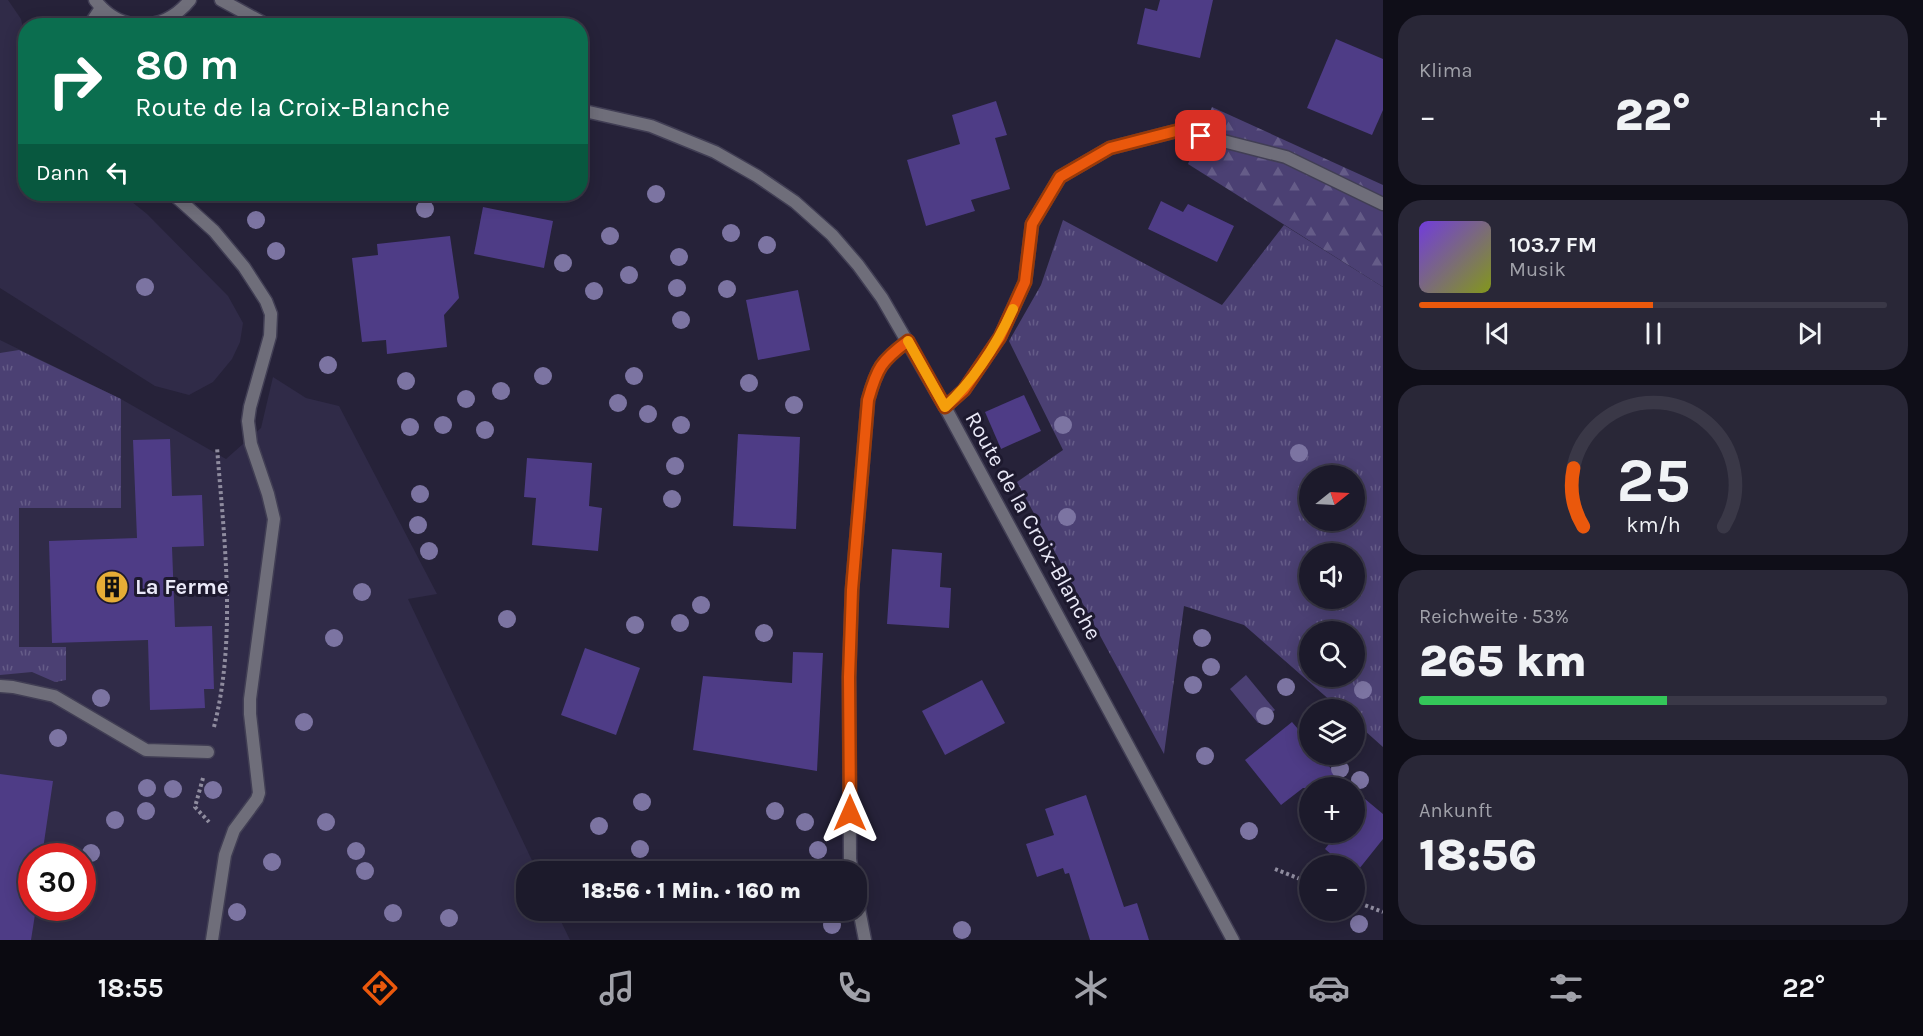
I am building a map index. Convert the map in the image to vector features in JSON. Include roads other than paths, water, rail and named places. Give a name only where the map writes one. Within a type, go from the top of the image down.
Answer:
[{"type":"street","points":[[169,18],[190,0]]},
{"type":"street","points":[[221,0],[254,18]]},
{"type":"street","points":[[92,18],[98,4],[117,18]]},
{"type":"street","name":"Route de la Croix-Blanche","points":[[588,112],[651,126],[715,152],[757,176],[795,202],[832,235],[858,266],[882,298],[945,407],[1233,940]]},
{"type":"street","points":[[945,407],[964,390],[1000,337],[1025,282],[1032,224],[1060,177],[1110,148],[1180,130],[1286,157],[1383,204]]},
{"type":"street","points":[[181,201],[214,231],[236,258],[267,301],[271,314],[270,336],[251,401],[248,421],[251,444],[274,519],[250,699],[259,793],[234,830],[225,855],[212,940]]},
{"type":"street","points":[[850,861],[849,723],[852,590],[868,400],[874,377],[887,356],[908,341]]},
{"type":"street","points":[[0,686],[54,696],[146,750],[208,752]]},
{"type":"street","points":[[861,921],[865,940]]},
{"type":"place","name":"La Ferme","points":[[112,587]]}]
